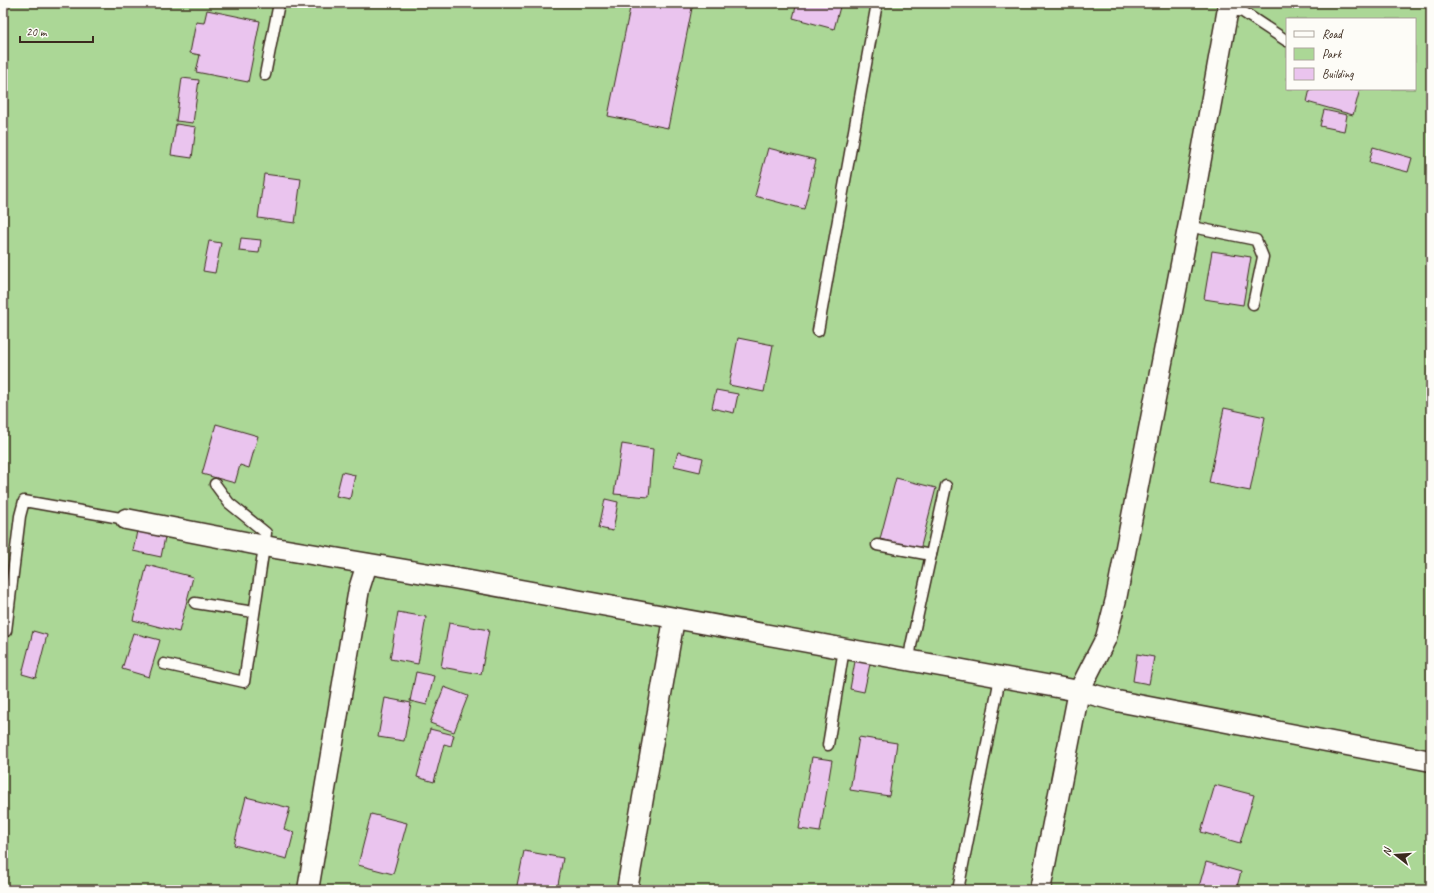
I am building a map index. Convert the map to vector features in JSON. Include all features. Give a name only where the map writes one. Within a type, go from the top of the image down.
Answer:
[{"type":"street","points":[[1040,890],[1079,691],[1106,638],[1116,599],[1229,6]]},
{"type":"street","points":[[126,519],[265,546],[461,579],[674,619],[1079,691],[1117,701],[1431,761]]},
{"type":"street","points":[[308,890],[359,589],[367,564]]},
{"type":"street","points":[[627,890],[674,619]]},
{"type":"lane","points":[[265,75],[279,3]]},
{"type":"lane","points":[[818,331],[878,3]]},
{"type":"lane","points":[[1229,6],[1243,12],[1286,40]]},
{"type":"lane","points":[[1188,226],[1256,240],[1263,256],[1253,304]]},
{"type":"lane","points":[[164,664],[244,682],[266,533],[229,504],[215,484]]},
{"type":"lane","points":[[909,661],[946,486]]},
{"type":"lane","points":[[6,631],[20,516],[24,501],[126,519]]},
{"type":"lane","points":[[877,545],[931,555]]},
{"type":"lane","points":[[195,603],[254,612]]},
{"type":"lane","points":[[828,745],[844,649]]},
{"type":"lane","points":[[958,890],[999,677]]},
{"type":"green space","points":[[3,3],[1431,3],[1431,890],[3,890]]},
{"type":"building","points":[[631,3],[693,3],[668,128],[608,116]]},
{"type":"building","points":[[797,3],[841,3],[834,29],[793,18]]},
{"type":"building","points":[[207,10],[260,21],[248,82],[196,72],[200,55],[190,53],[196,22],[204,23]]},
{"type":"building","points":[[182,78],[199,80],[193,123],[176,121]]},
{"type":"building","points":[[1310,90],[1360,90],[1353,115],[1307,102]]},
{"type":"building","points":[[1324,110],[1347,115],[1344,131],[1320,126]]},
{"type":"building","points":[[176,124],[196,127],[192,158],[171,155]]},
{"type":"building","points":[[1373,147],[1412,158],[1408,172],[1369,162]]},
{"type":"building","points":[[768,148],[816,160],[804,209],[755,196]]},
{"type":"building","points":[[264,174],[301,179],[295,223],[258,218]]},
{"type":"building","points":[[241,238],[261,240],[259,253],[239,251]]},
{"type":"building","points":[[209,241],[221,243],[215,273],[203,271]]},
{"type":"building","points":[[1212,251],[1251,257],[1243,305],[1204,299]]},
{"type":"building","points":[[738,338],[773,345],[764,392],[729,385]]},
{"type":"building","points":[[716,390],[738,394],[734,413],[712,408]]},
{"type":"building","points":[[1224,408],[1265,417],[1250,491],[1209,483]]},
{"type":"building","points":[[216,424],[258,436],[249,468],[240,465],[235,483],[202,474]]},
{"type":"building","points":[[622,444],[653,449],[649,497],[614,494]]},
{"type":"building","points":[[678,452],[703,458],[700,472],[674,466]]},
{"type":"building","points":[[342,472],[355,475],[350,499],[336,496]]},
{"type":"building","points":[[896,478],[936,488],[920,550],[880,539]]},
{"type":"building","points":[[605,499],[618,502],[613,531],[599,528]]},
{"type":"building","points":[[138,526],[166,532],[161,557],[133,551]]},
{"type":"building","points":[[3,563],[6,564],[3,585]]},
{"type":"building","points":[[147,565],[193,577],[179,632],[133,620]]},
{"type":"building","points":[[398,612],[426,617],[418,664],[390,659]]},
{"type":"building","points":[[449,623],[489,630],[481,674],[441,667]]},
{"type":"building","points":[[33,631],[47,635],[36,678],[22,674]]},
{"type":"building","points":[[133,633],[160,640],[149,677],[122,669]]},
{"type":"building","points":[[1137,654],[1154,657],[1149,684],[1133,681]]},
{"type":"building","points":[[856,656],[871,659],[864,692],[850,689]]},
{"type":"building","points":[[416,672],[434,676],[427,705],[410,701]]},
{"type":"building","points":[[444,687],[468,696],[454,732],[430,723]]},
{"type":"building","points":[[385,698],[411,703],[404,741],[378,737]]},
{"type":"building","points":[[430,729],[454,735],[451,746],[444,744],[434,782],[417,777]]},
{"type":"building","points":[[859,737],[897,743],[889,796],[850,790]]},
{"type":"building","points":[[812,757],[832,760],[820,832],[799,829]]},
{"type":"building","points":[[1215,785],[1254,795],[1240,843],[1201,832]]},
{"type":"building","points":[[246,797],[290,808],[284,829],[294,832],[287,859],[234,845]]},
{"type":"building","points":[[371,814],[407,823],[393,874],[358,865]]},
{"type":"building","points":[[524,851],[563,858],[557,890],[516,890]]},
{"type":"building","points":[[1206,862],[1241,872],[1236,890],[1198,890]]}]
